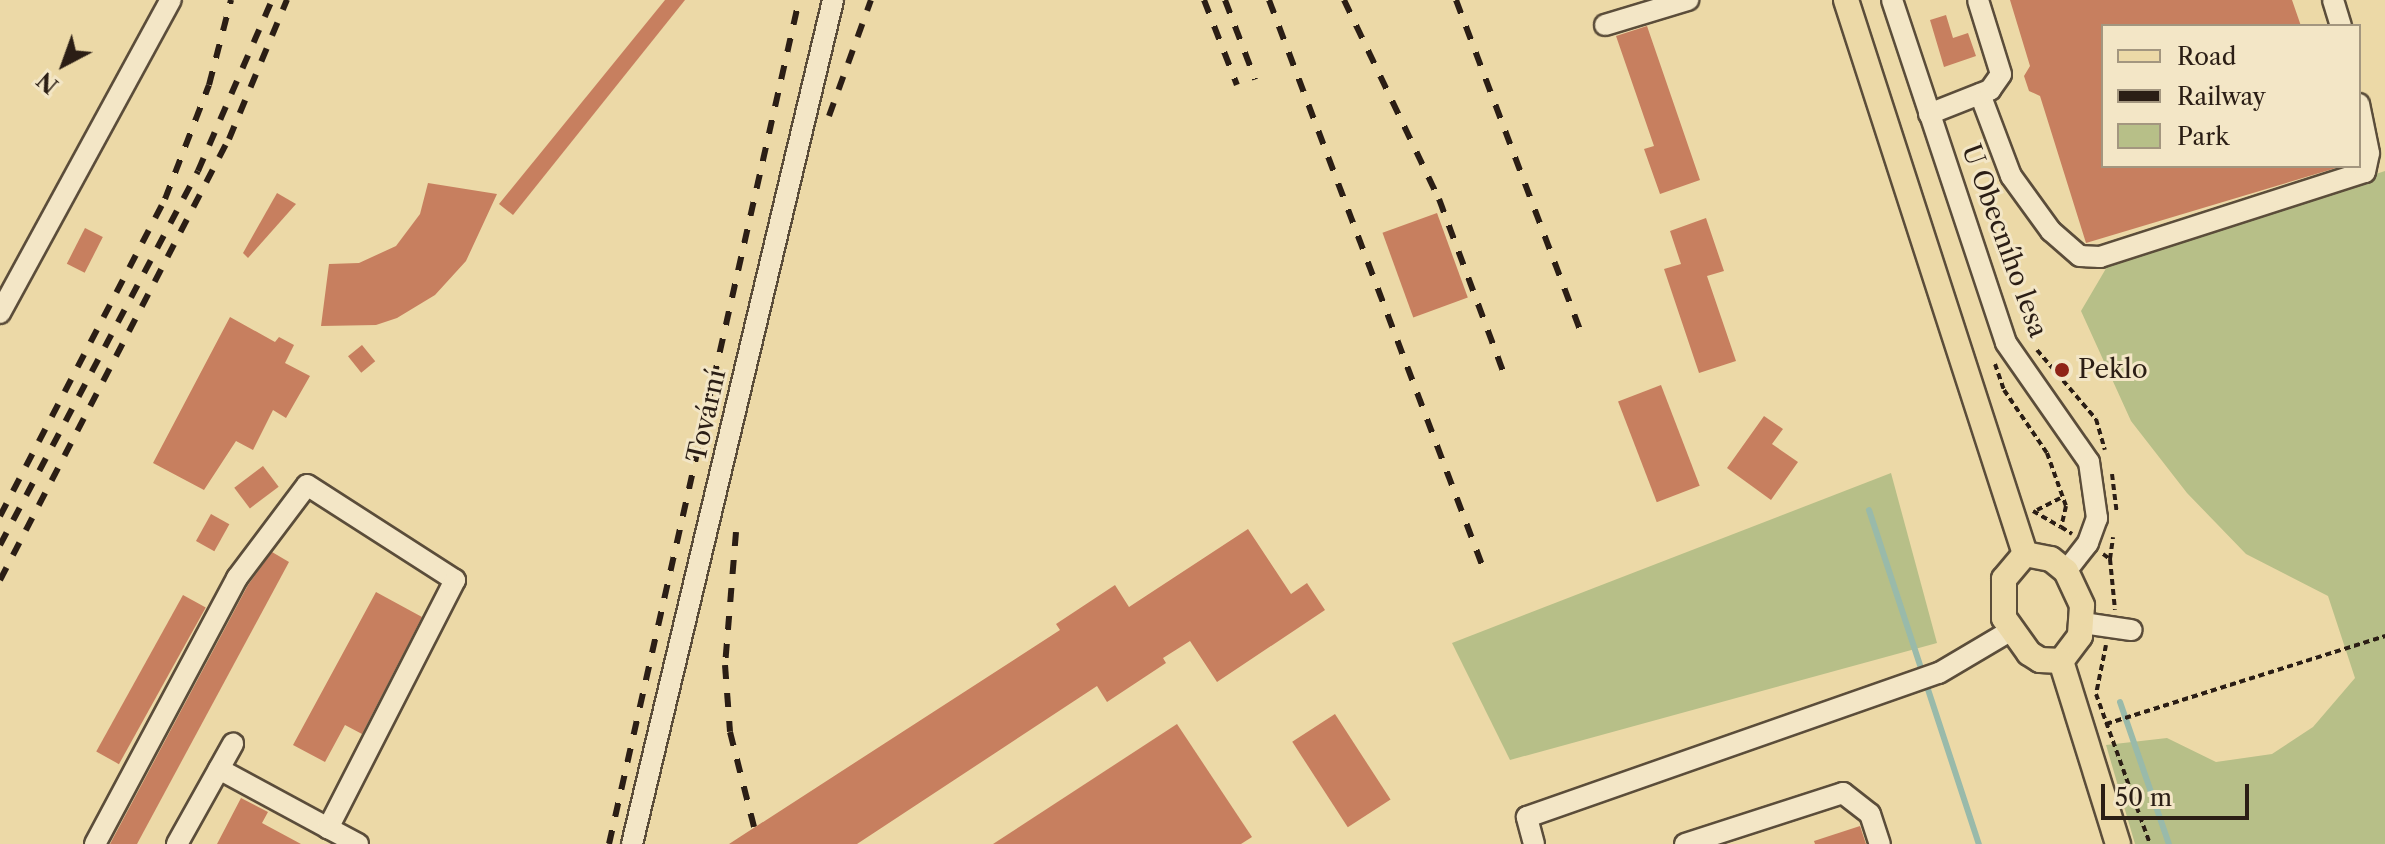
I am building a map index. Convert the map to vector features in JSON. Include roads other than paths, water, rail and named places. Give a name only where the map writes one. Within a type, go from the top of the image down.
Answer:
[{"type":"main road","points":[[1846,0],[2025,554]]},
{"type":"main road","points":[[2025,554],[2051,559],[2066,571],[2082,606],[2083,623],[2077,646],[2061,661],[2040,660],[2010,631],[2001,603],[2004,579],[2025,554]]},
{"type":"main road","points":[[2061,661],[2118,844]]},
{"type":"street","points":[[0,313],[171,0]]},
{"type":"street","name":"Tovární","points":[[632,844],[833,0]]},
{"type":"street","points":[[1605,25],[1688,0]]},
{"type":"street","name":"U Obecního lesa","points":[[1892,0],[2006,343],[2089,462],[2097,518],[2088,543],[2066,571]]},
{"type":"street","points":[[1929,114],[1990,90],[2001,74],[1978,0]]},
{"type":"street","points":[[2333,0],[2340,24]]},
{"type":"street","points":[[1980,94],[2011,176],[2043,220],[2080,256],[2100,257],[2365,172],[2369,153],[2361,114]]},
{"type":"street","points":[[95,844],[237,578],[307,485],[455,580],[328,828]]},
{"type":"street","points":[[2083,623],[2131,630]]},
{"type":"street","points":[[1534,844],[1527,817],[1939,673],[2010,631]]},
{"type":"street","points":[[177,844],[233,744]]},
{"type":"street","points":[[219,769],[358,844]]},
{"type":"street","points":[[1685,844],[1843,793],[1861,802],[1870,814],[1880,844]]},
{"type":"waterway","points":[[1869,510],[1979,844]]},
{"type":"waterway","points":[[2120,702],[2169,844]]},
{"type":"railway","points":[[0,516],[165,199],[209,85],[231,0]]},
{"type":"railway","points":[[0,545],[198,171],[272,0]]},
{"type":"railway","points":[[0,580],[229,139],[287,0]]},
{"type":"railway","points":[[609,844],[799,0]]},
{"type":"railway","points":[[829,116],[871,0]]},
{"type":"railway","points":[[1204,0],[1237,85]]},
{"type":"railway","points":[[1225,0],[1255,79]]},
{"type":"railway","points":[[1269,0],[1482,565]]},
{"type":"railway","points":[[1344,0],[1439,199],[1503,371]]},
{"type":"railway","points":[[1456,0],[1584,340]]},
{"type":"railway","points":[[736,532],[725,665],[730,732],[754,827]]},
{"type":"place","name":"Peklo","points":[[2062,370]]}]
